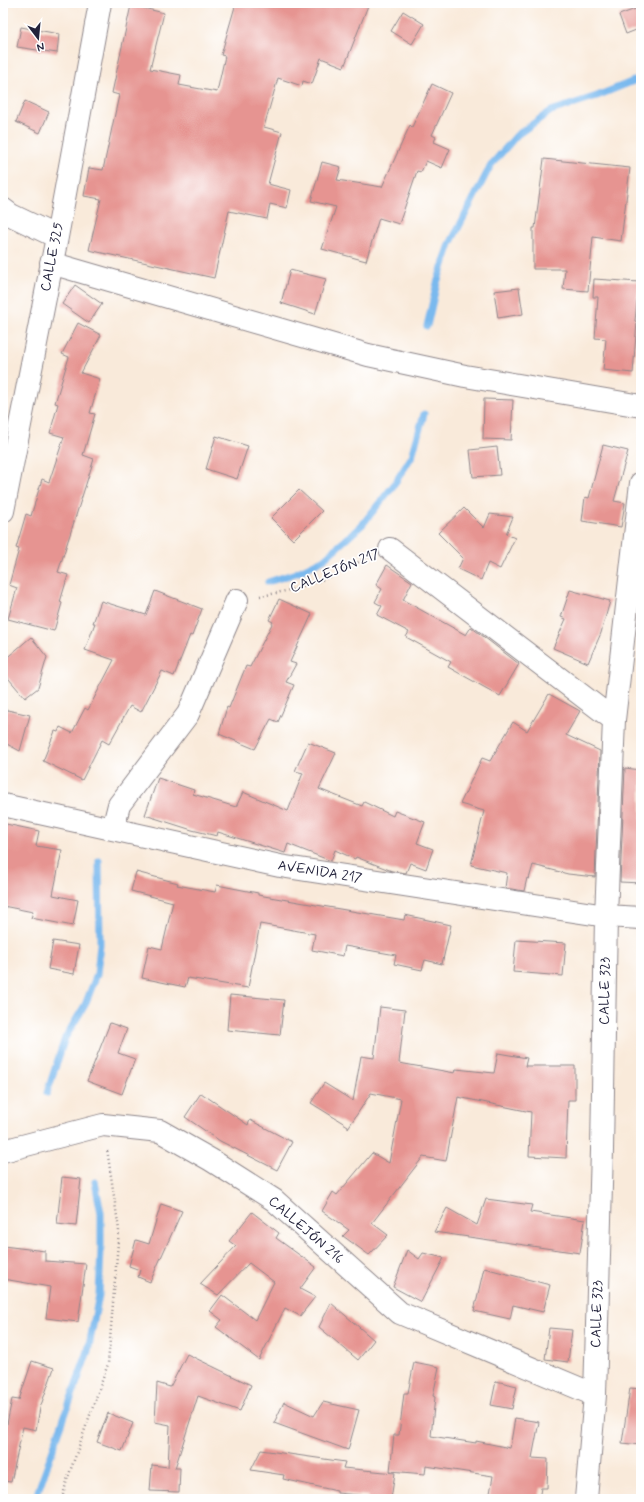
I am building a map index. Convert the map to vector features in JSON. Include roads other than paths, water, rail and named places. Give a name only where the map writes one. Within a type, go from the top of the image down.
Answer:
[{"type":"street","name":"CALLE 325","points":[[3,511],[57,237],[100,3]]},
{"type":"street","points":[[3,209],[11,215],[57,237]]},
{"type":"street","points":[[51,263],[368,355],[465,376],[641,406]]},
{"type":"street","name":"CALLE 323","points":[[586,1499],[595,1395],[602,1150],[606,916],[614,720],[641,483]]},
{"type":"street","name":"CALLEJÓN 217","points":[[390,549],[614,720]]},
{"type":"street","points":[[113,829],[119,805],[188,714],[237,600]]},
{"type":"street","name":"AVENIDA 217","points":[[3,805],[280,866],[606,916],[641,918]]},
{"type":"street","name":"CALLEJÓN 216","points":[[3,1151],[103,1125],[160,1131],[212,1160],[274,1200],[400,1313],[595,1395]]},
{"type":"waterway","points":[[427,326],[437,283],[450,244],[491,165],[517,135],[551,111],[597,96],[641,78]]},
{"type":"waterway","points":[[268,582],[296,573],[323,560],[362,525],[393,486],[412,456],[424,414]]},
{"type":"waterway","points":[[47,1093],[65,1038],[85,1005],[97,974],[100,944],[99,861]]},
{"type":"waterway","points":[[37,1499],[38,1491],[88,1351],[99,1295],[101,1213],[95,1182]]}]
